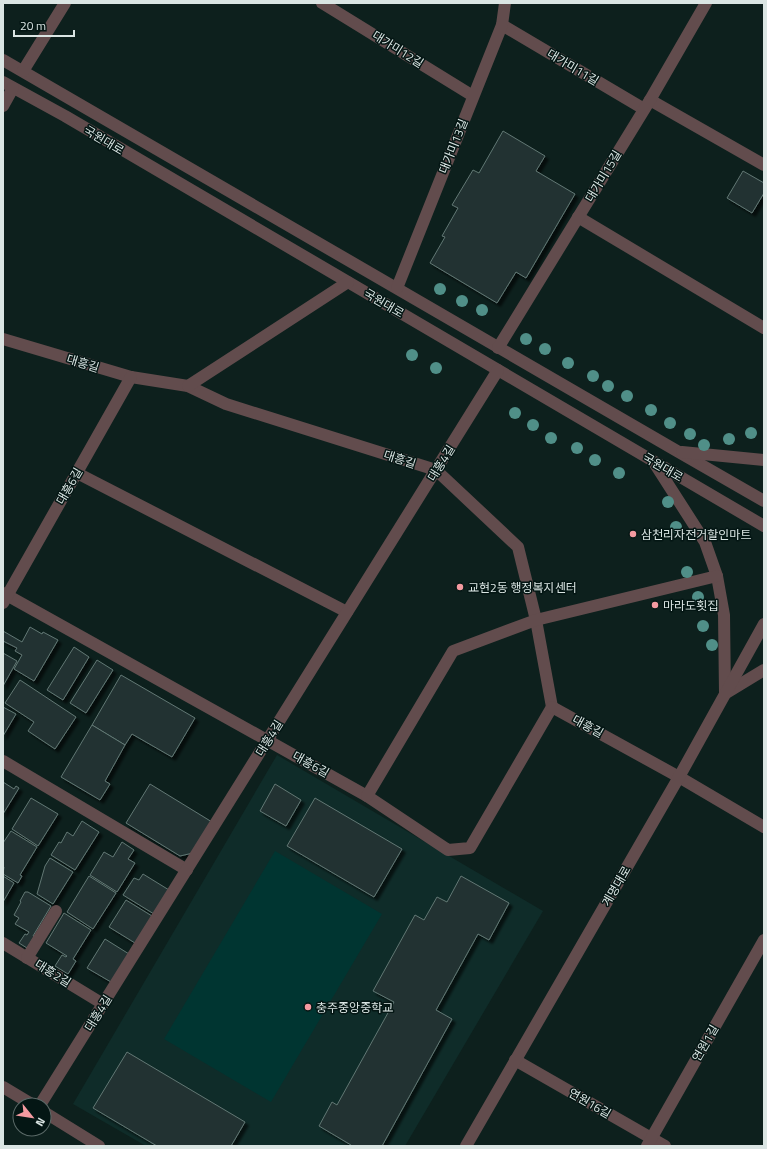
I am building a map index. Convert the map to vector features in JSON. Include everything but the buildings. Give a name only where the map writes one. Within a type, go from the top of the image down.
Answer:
[{"type":"street","points":[[23,71],[65,3]]},
{"type":"street","name":"대가미12길","points":[[322,3],[473,96]]},
{"type":"street","name":"대가미13길","points":[[397,288],[502,25],[505,3]]},
{"type":"street","name":"대가미15길","points":[[498,348],[647,104],[706,3]]},
{"type":"street","name":"대가미11길","points":[[502,25],[647,104],[764,165]]},
{"type":"street","name":"국원대로","points":[[3,60],[676,451],[764,500]]},
{"type":"street","points":[[3,106],[8,85]]},
{"type":"street","name":"국원대로","points":[[8,85],[65,116],[764,526]]},
{"type":"street","points":[[578,218],[764,328]]},
{"type":"street","points":[[188,386],[348,282]]},
{"type":"street","name":"대흥길","points":[[3,339],[131,377],[188,386],[226,404],[436,470],[518,548],[536,620],[552,707],[679,777]]},
{"type":"street","name":"대흥4길","points":[[45,1097],[498,370]]},
{"type":"street","name":"대흥6길","points":[[131,377],[77,473],[4,597],[268,740],[367,796],[448,850],[470,848],[552,707]]},
{"type":"street","points":[[676,451],[764,460]]},
{"type":"street","points":[[653,462],[705,542],[717,576],[724,615],[725,694]]},
{"type":"street","points":[[77,473],[347,612]]},
{"type":"street","points":[[367,796],[453,651],[536,620],[717,576]]},
{"type":"street","name":"계명대로","points":[[466,1146],[679,777],[764,624]]},
{"type":"street","points":[[725,694],[764,670]]},
{"type":"street","points":[[3,761],[187,870]]},
{"type":"street","points":[[679,777],[764,827]]},
{"type":"street","points":[[27,958],[56,911]]},
{"type":"street","name":"연원1길","points":[[649,1142],[764,940]]},
{"type":"street","name":"대흥2길","points":[[3,943],[103,1004]]},
{"type":"street","name":"연원16길","points":[[515,1060],[649,1142],[665,1146]]},
{"type":"street","points":[[3,1087],[20,1097]]},
{"type":"street","points":[[52,1117],[99,1146]]},
{"type":"shaded area","name":"충주중앙중학교","points":[[277,755],[543,911],[405,1146],[146,1146],[73,1104]]},
{"type":"shaded area","points":[[275,851],[382,914],[271,1102],[164,1039]]},
{"type":"place","name":"삼천리자전거할인마트","points":[[633,534]]},
{"type":"place","name":"교현2동 행정복지센터","points":[[460,587]]},
{"type":"place","name":"마라도횟집","points":[[655,605]]},
{"type":"place","name":"충주중앙중학교","points":[[308,1007]]}]
